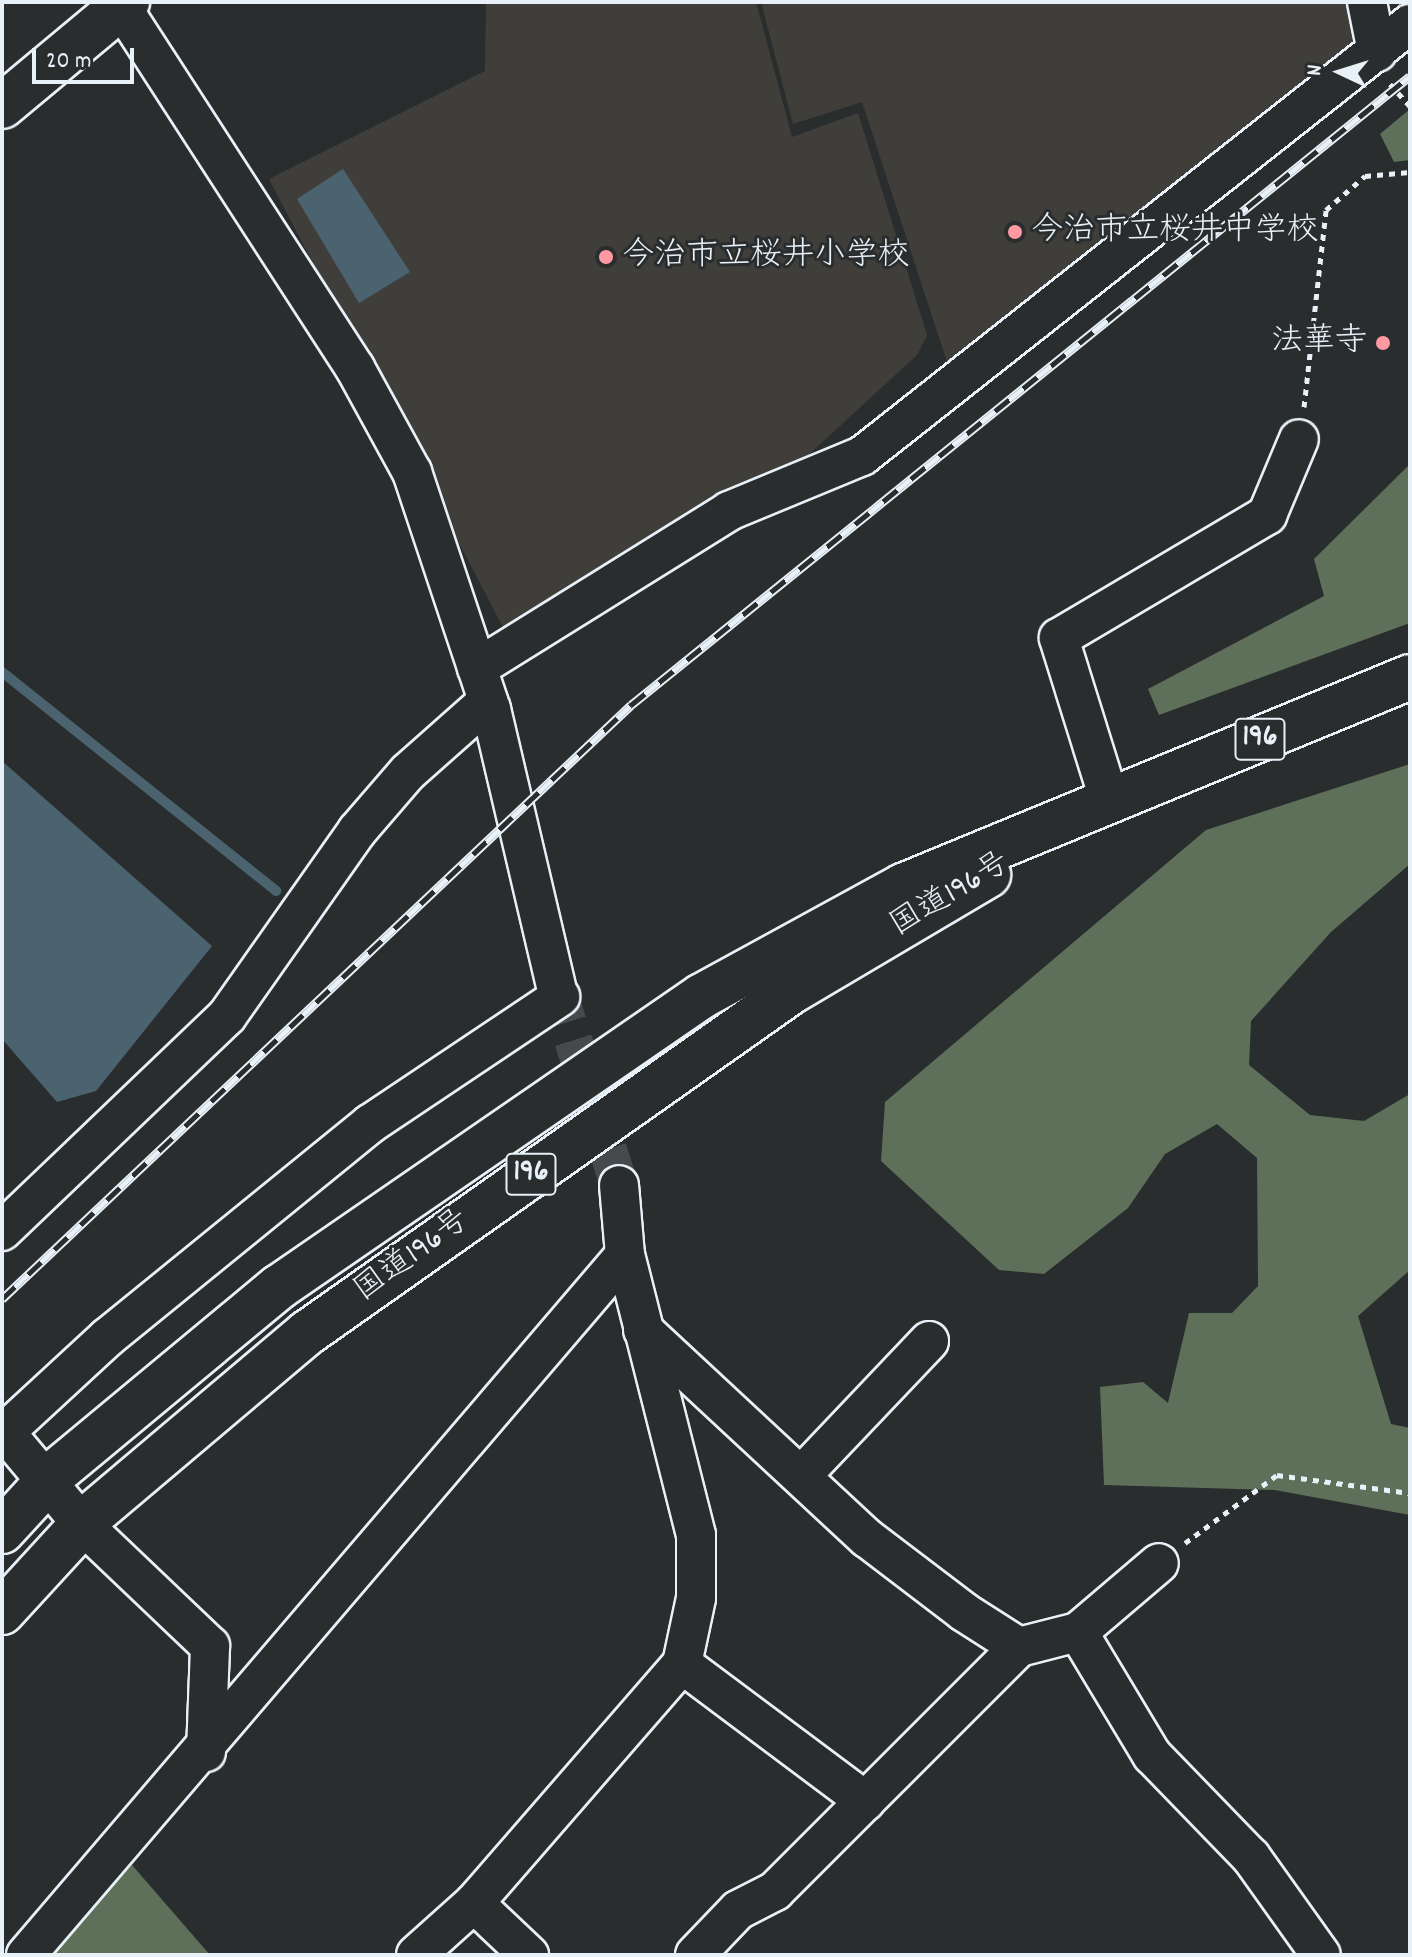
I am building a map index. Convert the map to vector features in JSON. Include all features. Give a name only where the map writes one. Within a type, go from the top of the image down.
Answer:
[{"type":"main road","points":[[2,106],[125,5]]},
{"type":"main road","name":"国道196号","points":[[2,1531],[46,1483],[279,1287],[702,996],[903,886],[1410,677]]},
{"type":"main road","name":"国道196号","points":[[2,1612],[82,1524],[200,1418],[440,1236],[792,991],[1110,802]]},
{"type":"street","points":[[1367,2],[1377,52]]},
{"type":"street","points":[[125,5],[355,368],[412,472],[483,684],[558,991],[370,1124],[108,1337],[5,1432],[82,1524],[210,1646],[206,1752]]},
{"type":"street","points":[[2,1231],[227,1016],[357,831],[483,684],[729,511],[862,456],[1410,24]]},
{"type":"street","points":[[1110,802],[1059,638],[1267,515],[1299,439]]},
{"type":"street","points":[[416,1955],[474,1903],[682,1664],[696,1598],[696,1535],[625,1255],[619,1185]]},
{"type":"street","points":[[26,1955],[206,1752],[625,1255]]},
{"type":"street","points":[[643,1330],[879,1547],[1019,1647]]},
{"type":"street","points":[[801,1476],[929,1341]]},
{"type":"street","points":[[695,1955],[738,1910],[775,1891],[1019,1647],[1078,1632],[1159,1563]]},
{"type":"street","points":[[1078,1632],[1152,1755],[1251,1857],[1321,1955]]},
{"type":"street","points":[[682,1664],[865,1801]]},
{"type":"street","points":[[474,1903],[529,1955]]},
{"type":"path","points":[[1299,439],[1326,210],[1365,176],[1410,172]]},
{"type":"path","points":[[1159,1563],[1277,1475],[1410,1493]]},
{"type":"shaded area","name":"今治市立桜井小学校","points":[[486,2],[756,2],[792,137],[858,113],[927,335],[917,355],[793,469],[506,633],[269,179],[485,71]]},
{"type":"shaded area","name":"今治市立桜井中学校","points":[[761,2],[1350,2],[1358,51],[987,339],[947,362],[862,102],[793,124]]},
{"type":"green space","points":[[1410,109],[1410,160],[1394,162],[1380,134]]},
{"type":"green space","points":[[1410,464],[1410,623],[1159,715],[1148,689],[1324,596],[1314,559]]},
{"type":"green space","points":[[1410,764],[1410,864],[1331,932],[1251,1021],[1249,1065],[1310,1115],[1364,1121],[1410,1094],[1410,1270],[1358,1316],[1391,1424],[1410,1428],[1410,1515],[1275,1490],[1104,1485],[1100,1387],[1143,1382],[1168,1403],[1189,1313],[1232,1313],[1258,1286],[1257,1158],[1217,1124],[1165,1154],[1128,1208],[1044,1274],[999,1270],[881,1161],[885,1102],[1206,830]]},
{"type":"green space","points":[[132,1865],[210,1955],[47,1955]]},
{"type":"water","points":[[343,169],[410,272],[359,303],[297,199]]},
{"type":"water","points":[[2,761],[212,946],[96,1091],[57,1102],[2,1039]]},
{"type":"waterway","points":[[2,672],[276,891]]},
{"type":"tunnel","points":[[556,986],[619,1185]]},
{"type":"railway","points":[[2,1299],[631,705],[1410,76]]},
{"type":"place","name":"今治市立桜井中学校","points":[[1015,232]]},
{"type":"place","name":"今治市立桜井小学校","points":[[606,257]]},
{"type":"place","name":"法華寺","points":[[1383,343]]}]
